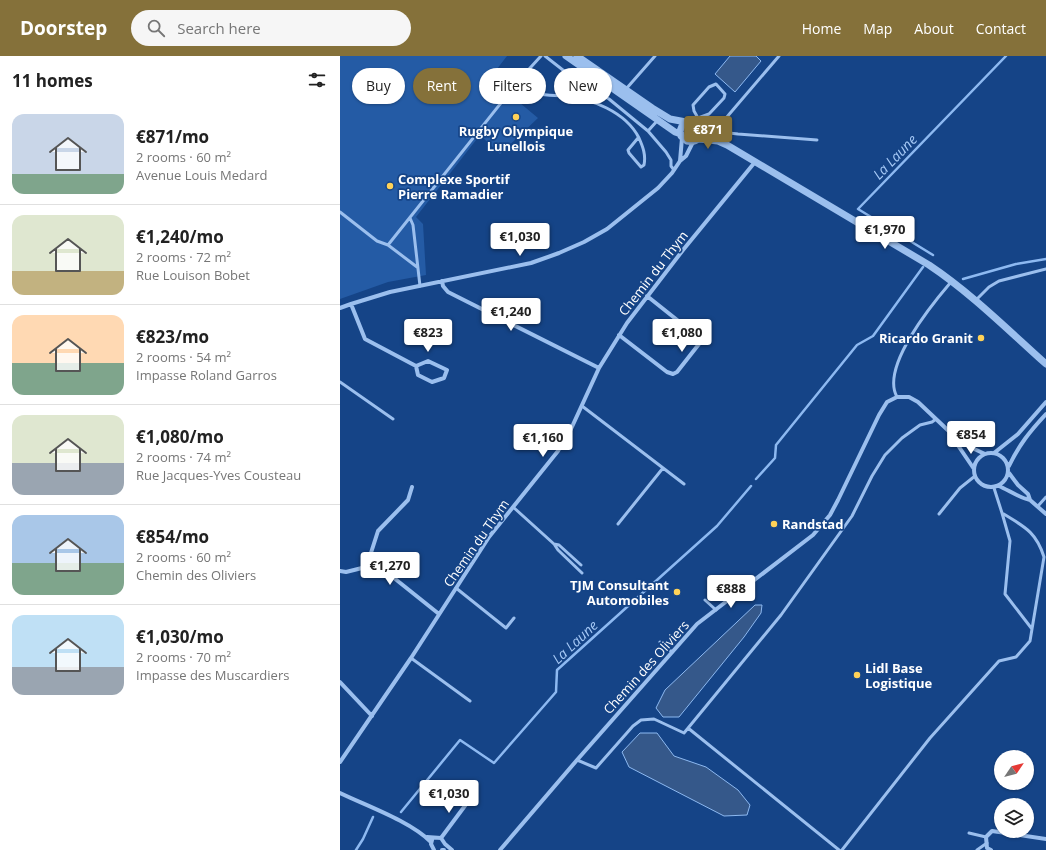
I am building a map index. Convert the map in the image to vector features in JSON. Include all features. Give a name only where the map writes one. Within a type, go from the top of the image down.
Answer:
[{"type":"street","points":[[566,56],[682,136],[687,141],[718,141]]},
{"type":"street","points":[[577,56],[670,119],[679,122],[698,123],[718,141],[952,280],[1046,364]]},
{"type":"street","points":[[680,161],[682,136],[681,128],[686,122]]},
{"type":"street","points":[[340,308],[420,286],[531,263],[559,254],[584,242],[607,229],[658,188],[680,161],[686,156],[701,134],[698,123]]},
{"type":"street","name":"Chemin du Thym","points":[[340,762],[411,658],[489,537],[558,451],[569,433],[599,368],[619,335],[647,296],[755,162]]},
{"type":"street","points":[[442,281],[443,286],[448,292],[599,368]]},
{"type":"street","points":[[619,335],[667,372],[673,374],[677,372],[699,344],[699,339],[696,335],[647,296]]},
{"type":"street","points":[[351,304],[365,339],[416,366],[418,375],[432,382],[444,378],[447,370],[428,361],[416,366]]},
{"type":"street","points":[[897,397],[908,397],[918,402],[954,436],[960,438],[970,447],[985,454]]},
{"type":"street","name":"Chemin des Oliviers","points":[[500,850],[577,760],[698,624],[813,535],[822,525],[838,500],[879,415],[887,402],[897,397]]},
{"type":"street","points":[[974,469],[977,460],[985,454],[994,453],[1018,434],[1046,402]]},
{"type":"street","points":[[954,436],[955,441],[974,469],[975,476],[982,485],[994,488],[1004,483],[1009,472],[1009,466],[1021,443],[1046,414]]},
{"type":"street","points":[[994,453],[1003,458],[1009,466]]},
{"type":"street","points":[[1009,472],[1018,485],[1028,494],[1030,500]]},
{"type":"street","points":[[999,486],[1013,492],[1025,500],[1030,500],[1046,514]]},
{"type":"street","points":[[371,566],[369,559],[378,531],[408,500],[412,487]]},
{"type":"street","points":[[340,571],[346,572],[374,565],[378,566],[439,614]]},
{"type":"street","points":[[340,682],[372,716]]},
{"type":"street","points":[[340,793],[400,821],[432,840],[439,837],[442,838]]},
{"type":"street","points":[[442,838],[470,799]]},
{"type":"street","points":[[992,850],[988,848],[986,837],[992,831],[994,831]]},
{"type":"street","points":[[1034,837],[1046,839]]},
{"type":"street","points":[[442,838],[445,844],[452,850]]},
{"type":"street","points":[[432,840],[431,847],[434,850]]},
{"type":"street","points":[[443,850],[445,844]]},
{"type":"lane","points":[[530,68],[541,56]]},
{"type":"lane","points":[[545,56],[577,81],[609,98],[648,131],[666,152],[671,160],[671,166],[674,170]]},
{"type":"lane","points":[[626,90],[655,56]]},
{"type":"lane","points":[[718,141],[718,135],[725,124],[726,118],[779,56]]},
{"type":"lane","points":[[716,84],[723,90],[725,94],[724,98],[698,123],[693,104],[709,87],[716,84]]},
{"type":"lane","points":[[546,94],[589,101],[602,106],[622,118],[638,138],[643,148],[645,160],[644,165],[641,167],[628,150],[638,138]]},
{"type":"lane","points":[[388,245],[500,104]]},
{"type":"lane","points":[[648,131],[658,120]]},
{"type":"lane","points":[[720,132],[817,140]]},
{"type":"lane","points":[[340,212],[377,241],[388,245],[417,267]]},
{"type":"lane","points":[[410,218],[413,225],[420,286]]},
{"type":"lane","points":[[976,300],[989,287],[999,281],[1046,269]]},
{"type":"lane","points":[[897,397],[895,382],[896,368],[904,347],[926,312],[952,280]]},
{"type":"lane","points":[[340,382],[393,419]]},
{"type":"lane","points":[[582,406],[684,484]]},
{"type":"lane","points":[[577,760],[596,768],[633,726],[641,720],[654,719],[684,733],[781,615],[852,516],[872,476],[885,455],[902,438],[920,425],[932,422],[936,419]]},
{"type":"lane","points":[[618,524],[663,468]]},
{"type":"lane","points":[[939,514],[960,488],[975,476]]},
{"type":"lane","points":[[994,488],[1010,541],[1005,594],[1032,630]]},
{"type":"lane","points":[[1038,506],[1046,497]]},
{"type":"lane","points":[[514,507],[554,544],[558,550],[582,573]]},
{"type":"lane","points":[[688,728],[841,850],[930,738],[998,661],[1016,657],[1030,641],[1044,557],[1040,545],[1028,529],[1002,513]]},
{"type":"lane","points":[[554,544],[558,545],[581,565]]},
{"type":"lane","points":[[456,588],[506,628],[514,618]]},
{"type":"lane","points":[[705,600],[716,610]]},
{"type":"lane","points":[[660,642],[672,652]]},
{"type":"lane","points":[[411,658],[470,701]]},
{"type":"lane","points":[[968,833],[986,837]]},
{"type":"lane","points":[[976,850],[987,843]]},
{"type":"shaded area","name":"Complexe Sportif Pierre Ramadier","points":[[340,56],[507,56],[498,68],[479,68],[479,104],[521,104],[538,118],[500,154],[480,135],[416,217],[423,224],[426,275],[388,282],[340,299]]},
{"type":"shaded area","points":[[730,56],[756,56],[761,61],[735,92],[715,74]]},
{"type":"shaded area","points":[[755,605],[762,605],[761,613],[744,637],[679,717],[663,717],[656,708],[665,690]]},
{"type":"shaded area","points":[[640,733],[657,733],[674,756],[706,767],[738,790],[750,805],[747,815],[724,816],[629,767],[622,752]]},
{"type":"waterway","name":"La Laune","points":[[933,255],[858,209],[1006,56]]},
{"type":"waterway","points":[[963,279],[1016,264],[1046,259]]},
{"type":"waterway","name":"La Laune","points":[[756,479],[775,458],[776,445],[857,345],[873,336],[923,267]]},
{"type":"waterway","name":"La Laune","points":[[401,812],[460,740],[494,763],[556,692],[557,670],[717,526],[751,486]]},
{"type":"waterway","name":"La Laune","points":[[356,850],[373,817]]},
{"type":"place","name":"Rugby Olympique Lunellois","points":[[516,117]]},
{"type":"place","name":"Complexe Sportif Pierre Ramadier","points":[[390,186]]},
{"type":"place","name":"Ricardo Granit","points":[[981,338]]},
{"type":"place","name":"Randstad","points":[[774,524]]},
{"type":"place","name":"TJM Consultant Automobiles","points":[[677,592]]},
{"type":"place","name":"Lidl Base Logistique","points":[[857,675]]}]
